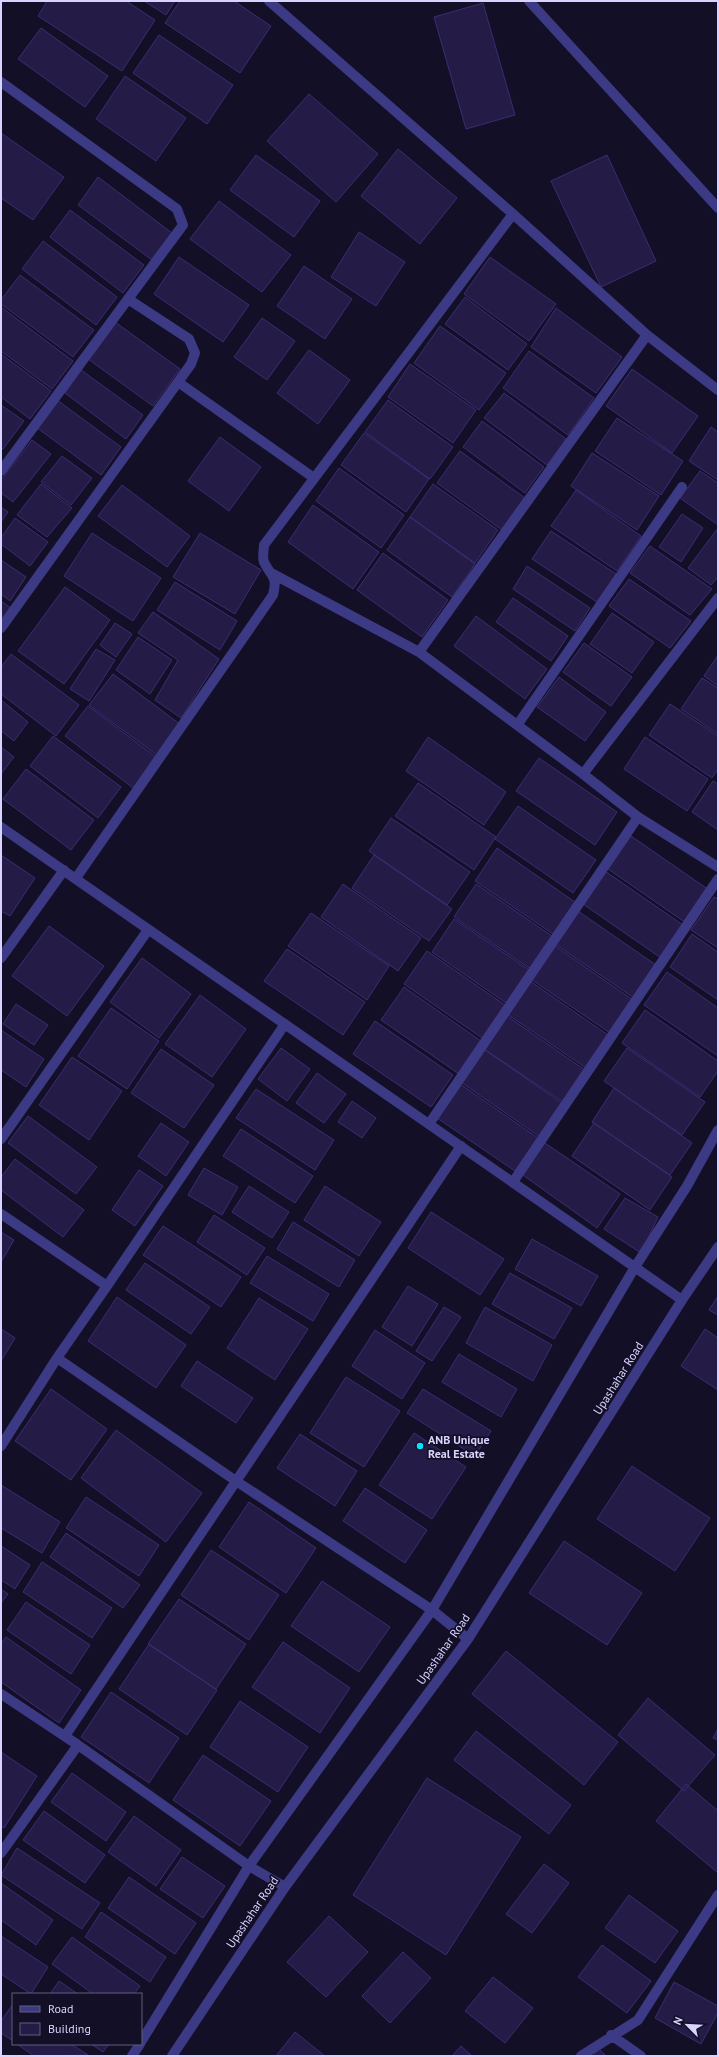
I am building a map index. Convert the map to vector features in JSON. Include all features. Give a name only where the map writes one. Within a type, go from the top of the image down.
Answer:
[{"type":"street","points":[[269,1],[512,214],[647,335],[718,390]]},
{"type":"street","points":[[529,1],[718,208]]},
{"type":"street","points":[[1,82],[177,209],[183,225],[1,471]]},
{"type":"street","points":[[76,878],[273,595],[275,586],[273,574],[264,561],[264,545],[512,214]]},
{"type":"street","points":[[1,628],[191,364],[195,353],[188,339],[128,299]]},
{"type":"street","points":[[419,652],[647,335]]},
{"type":"street","points":[[178,382],[314,478]]},
{"type":"street","points":[[518,724],[682,488]]},
{"type":"street","points":[[273,574],[419,652],[518,724],[638,817],[718,867]]},
{"type":"street","points":[[583,774],[718,598]]},
{"type":"street","points":[[429,1124],[638,817]]},
{"type":"street","points":[[1,827],[682,1300]]},
{"type":"street","points":[[1,958],[64,870]]},
{"type":"street","points":[[513,1182],[718,879]]},
{"type":"street","points":[[1,1139],[148,930]]},
{"type":"street","points":[[1,1446],[57,1358],[285,1024]]},
{"type":"street","points":[[142,2040],[249,1866],[432,1610],[635,1267],[687,1186],[718,1130]]},
{"type":"street","points":[[64,1736],[460,1146]]},
{"type":"street","points":[[1,1214],[106,1286]]},
{"type":"street","name":"Upashahar Road","points":[[172,2056],[285,1887],[468,1639],[682,1300],[718,1247]]},
{"type":"street","points":[[57,1358],[236,1481],[432,1610],[468,1639]]},
{"type":"street","points":[[1,1694],[78,1745],[249,1866],[285,1887]]},
{"type":"street","points":[[1,1853],[78,1745]]},
{"type":"street","points":[[581,2056],[611,2035],[638,2020],[718,1895]]},
{"type":"street","points":[[611,2035],[641,2056]]},
{"type":"street","points":[[132,2056],[139,2045]]},
{"type":"building","points":[[47,1],[126,1],[155,20],[122,71],[38,16]]},
{"type":"building","points":[[144,1],[175,1],[166,15]]},
{"type":"building","points":[[180,1],[234,1],[271,26],[240,73],[165,23]]},
{"type":"building","points":[[483,3],[515,115],[466,129],[434,17]]},
{"type":"building","points":[[41,28],[108,76],[85,107],[18,59]]},
{"type":"building","points":[[159,35],[233,85],[207,124],[133,73]]},
{"type":"building","points":[[125,76],[186,118],[156,161],[96,119]]},
{"type":"building","points":[[309,94],[378,154],[336,202],[267,141]]},
{"type":"building","points":[[1,133],[64,177],[33,220],[1,198]]},
{"type":"building","points":[[398,149],[457,198],[420,244],[361,196]]},
{"type":"building","points":[[256,155],[320,201],[294,237],[230,190]]},
{"type":"building","points":[[607,155],[656,261],[601,287],[551,181]]},
{"type":"building","points":[[98,177],[172,233],[152,260],[78,205]]},
{"type":"building","points":[[219,201],[291,255],[262,292],[190,239]]},
{"type":"building","points":[[70,210],[144,265],[123,293],[50,237]]},
{"type":"building","points":[[359,232],[405,262],[376,306],[331,277]]},
{"type":"building","points":[[43,241],[117,297],[96,325],[22,269]]},
{"type":"building","points":[[179,257],[249,305],[223,342],[154,294]]},
{"type":"building","points":[[490,257],[556,304],[529,341],[464,294]]},
{"type":"building","points":[[304,266],[352,299],[325,339],[277,306]]},
{"type":"building","points":[[20,275],[94,330],[73,357],[1,304],[1,300]]},
{"type":"building","points":[[465,297],[527,344],[508,370],[445,324]]},
{"type":"building","points":[[1,307],[73,361],[52,389],[1,351]]},
{"type":"building","points":[[556,308],[622,357],[596,393],[531,347]]},
{"type":"building","points":[[262,318],[295,341],[267,380],[234,357]]},
{"type":"building","points":[[115,322],[180,369],[153,406],[88,359]]},
{"type":"building","points":[[440,326],[506,373],[479,410],[414,363]]},
{"type":"building","points":[[309,350],[350,380],[318,424],[277,393]]},
{"type":"building","points":[[529,351],[594,398],[568,435],[503,388]]},
{"type":"building","points":[[1,354],[51,391],[30,419],[1,397]]},
{"type":"building","points":[[410,364],[476,410],[453,443],[388,397]]},
{"type":"building","points":[[632,369],[698,416],[672,453],[606,406]]},
{"type":"building","points":[[81,370],[143,415],[126,439],[65,393]]},
{"type":"building","points":[[504,393],[566,439],[547,465],[484,418]]},
{"type":"building","points":[[57,400],[121,447],[101,475],[36,427]]},
{"type":"building","points":[[388,400],[453,447],[430,479],[365,432]]},
{"type":"building","points":[[1,405],[24,421],[3,449],[1,448]]},
{"type":"building","points":[[617,418],[683,461],[661,495],[595,451]]},
{"type":"building","points":[[482,421],[544,467],[525,493],[463,447]]},
{"type":"building","points":[[711,427],[718,432],[718,480],[689,461]]},
{"type":"building","points":[[364,433],[429,479],[406,512],[341,465]]},
{"type":"building","points":[[220,437],[261,467],[229,511],[188,481]]},
{"type":"building","points":[[32,440],[51,454],[13,502],[1,493],[1,480]]},
{"type":"building","points":[[460,451],[525,498],[502,530],[437,483]]},
{"type":"building","points":[[592,453],[659,496],[637,530],[571,486]]},
{"type":"building","points":[[62,456],[92,478],[71,505],[41,482]]},
{"type":"building","points":[[339,468],[404,515],[381,548],[316,501]]},
{"type":"building","points":[[700,471],[718,483],[718,525],[680,498]]},
{"type":"building","points":[[41,484],[72,508],[47,537],[17,515]]},
{"type":"building","points":[[433,484],[498,530],[475,563],[410,517]]},
{"type":"building","points":[[122,485],[190,536],[167,567],[98,516]]},
{"type":"building","points":[[576,490],[641,536],[617,571],[551,526]]},
{"type":"building","points":[[313,505],[379,552],[353,589],[288,542]]},
{"type":"building","points":[[1,507],[8,512],[1,522]]},
{"type":"building","points":[[682,514],[703,528],[681,562],[659,547]]},
{"type":"building","points":[[410,517],[475,564],[452,597],[387,550]]},
{"type":"building","points":[[15,518],[48,542],[30,566],[1,544],[1,538]]},
{"type":"building","points":[[718,528],[718,577],[711,585],[688,568]]},
{"type":"building","points":[[551,531],[616,574],[597,602],[532,559]]},
{"type":"building","points":[[92,533],[161,578],[133,621],[64,576]]},
{"type":"building","points":[[200,533],[261,570],[235,614],[173,577]]},
{"type":"building","points":[[650,546],[712,589],[690,615],[630,573]]},
{"type":"building","points":[[383,553],[448,600],[422,637],[357,590]]},
{"type":"building","points":[[1,560],[26,577],[10,601],[1,594]]},
{"type":"building","points":[[527,566],[590,608],[575,631],[513,589]]},
{"type":"building","points":[[629,579],[691,621],[670,648],[609,606]]},
{"type":"building","points":[[175,582],[237,621],[220,650],[157,610]]},
{"type":"building","points":[[65,587],[110,620],[64,684],[18,651]]},
{"type":"building","points":[[513,598],[568,636],[551,661],[496,622]]},
{"type":"building","points":[[1,601],[11,608],[1,623]]},
{"type":"building","points":[[153,612],[219,659],[181,718],[155,700],[178,660],[138,633]]},
{"type":"building","points":[[612,613],[654,642],[632,673],[590,644]]},
{"type":"building","points":[[476,616],[547,669],[525,699],[454,646]]},
{"type":"building","points":[[115,623],[132,634],[116,657],[100,645]]},
{"type":"building","points":[[138,637],[172,660],[150,694],[116,670]]},
{"type":"building","points":[[584,643],[632,677],[611,706],[563,672]]},
{"type":"building","points":[[96,649],[115,660],[89,701],[70,689]]},
{"type":"building","points":[[11,654],[79,705],[56,736],[1,694],[1,667]]},
{"type":"building","points":[[718,655],[718,686],[704,676]]},
{"type":"building","points":[[113,674],[181,725],[158,756],[89,705]]},
{"type":"building","points":[[559,677],[606,712],[585,741],[537,707]]},
{"type":"building","points":[[702,678],[718,688],[718,734],[681,709]]},
{"type":"building","points":[[1,700],[28,722],[14,741],[1,731]]},
{"type":"building","points":[[670,704],[718,736],[718,769],[712,778],[649,735]]},
{"type":"building","points":[[88,706],[156,757],[133,788],[65,736]]},
{"type":"building","points":[[53,736],[121,787],[98,818],[30,766]]},
{"type":"building","points":[[428,737],[506,792],[484,825],[406,771]]},
{"type":"building","points":[[645,737],[708,779],[687,811],[624,769]]},
{"type":"building","points":[[1,747],[14,757],[1,774]]},
{"type":"building","points":[[539,758],[617,812],[595,845],[516,791]]},
{"type":"building","points":[[26,769],[94,820],[71,850],[3,799]]},
{"type":"building","points":[[713,781],[718,784],[718,830],[692,812]]},
{"type":"building","points":[[418,783],[496,837],[474,870],[395,816]]},
{"type":"building","points":[[518,806],[596,860],[573,893],[495,839]]},
{"type":"building","points":[[391,818],[470,872],[447,905],[369,851]]},
{"type":"building","points":[[631,836],[709,890],[686,923],[608,869]]},
{"type":"building","points":[[497,848],[575,902],[553,934],[475,881]]},
{"type":"building","points":[[1,855],[35,878],[10,916],[1,911]]},
{"type":"building","points":[[374,855],[452,909],[429,941],[352,888]]},
{"type":"building","points":[[605,871],[683,925],[661,958],[583,904]]},
{"type":"building","points":[[343,884],[421,938],[398,971],[321,917]]},
{"type":"building","points":[[476,884],[555,938],[532,970],[454,917]]},
{"type":"building","points":[[714,897],[718,899],[718,948],[691,930]]},
{"type":"building","points":[[578,911],[656,965],[634,998],[555,944]]},
{"type":"building","points":[[311,913],[389,966],[367,1000],[288,946]]},
{"type":"building","points":[[454,919],[532,972],[509,1005],[432,952]]},
{"type":"building","points":[[49,926],[104,966],[67,1016],[12,976]]},
{"type":"building","points":[[692,934],[718,952],[718,1000],[670,967]]},
{"type":"building","points":[[555,946],[633,1000],[610,1033],[532,980]]},
{"type":"building","points":[[287,949],[365,1002],[343,1035],[264,981]]},
{"type":"building","points":[[427,951],[505,1005],[482,1038],[404,984]]},
{"type":"building","points":[[142,958],[191,994],[159,1038],[110,1002]]},
{"type":"building","points":[[667,972],[718,1008],[718,1056],[644,1005]]},
{"type":"building","points":[[530,981],[608,1035],[586,1068],[507,1014]]},
{"type":"building","points":[[404,987],[481,1041],[459,1074],[381,1020]]},
{"type":"building","points":[[200,995],[246,1029],[212,1077],[165,1044]]},
{"type":"building","points":[[16,1004],[48,1025],[34,1045],[3,1024]]},
{"type":"building","points":[[111,1008],[159,1041],[127,1089],[78,1056]]},
{"type":"building","points":[[645,1010],[718,1061],[718,1071],[700,1097],[622,1043]]},
{"type":"building","points":[[507,1016],[585,1070],[563,1102],[484,1049]]},
{"type":"building","points":[[375,1021],[453,1075],[431,1107],[353,1054]]},
{"type":"building","points":[[1,1030],[44,1059],[26,1087],[1,1070]]},
{"type":"building","points":[[281,1048],[310,1069],[287,1101],[258,1079]]},
{"type":"building","points":[[627,1048],[705,1102],[682,1135],[604,1081]]},
{"type":"building","points":[[161,1049],[214,1085],[184,1128],[131,1093]]},
{"type":"building","points":[[485,1050],[563,1104],[540,1137],[462,1083]]},
{"type":"building","points":[[72,1057],[122,1091],[89,1140],[39,1105]]},
{"type":"building","points":[[317,1073],[346,1094],[324,1123],[296,1103]]},
{"type":"building","points":[[460,1084],[538,1138],[515,1171],[437,1118]]},
{"type":"building","points":[[614,1088],[692,1143],[670,1175],[592,1122]]},
{"type":"building","points":[[256,1089],[334,1140],[315,1170],[236,1118]]},
{"type":"building","points":[[352,1101],[376,1118],[362,1138],[338,1122]]},
{"type":"building","points":[[28,1116],[97,1167],[76,1194],[8,1143]]},
{"type":"building","points":[[161,1123],[189,1142],[166,1176],[138,1156]]},
{"type":"building","points":[[594,1123],[672,1177],[650,1210],[572,1156]]},
{"type":"building","points":[[241,1129],[313,1176],[295,1203],[223,1156]]},
{"type":"building","points":[[542,1141],[620,1194],[597,1228],[520,1173]]},
{"type":"building","points":[[15,1159],[84,1210],[63,1237],[1,1190],[1,1177]]},
{"type":"building","points":[[204,1168],[238,1187],[222,1215],[188,1195]]},
{"type":"building","points":[[139,1170],[163,1186],[135,1226],[112,1210]]},
{"type":"building","points":[[249,1186],[289,1212],[272,1238],[232,1212]]},
{"type":"building","points":[[325,1186],[381,1222],[359,1256],[304,1220]]},
{"type":"building","points":[[625,1198],[658,1217],[641,1253],[604,1229]]},
{"type":"building","points":[[431,1212],[504,1259],[480,1295],[408,1248]]},
{"type":"building","points":[[214,1215],[265,1248],[247,1275],[197,1242]]},
{"type":"building","points":[[293,1222],[355,1260],[339,1287],[277,1249]]},
{"type":"building","points":[[163,1226],[241,1277],[221,1307],[143,1255]]},
{"type":"building","points":[[1,1232],[14,1240],[1,1262]]},
{"type":"building","points":[[532,1239],[598,1276],[581,1306],[515,1269]]},
{"type":"building","points":[[267,1256],[329,1294],[313,1321],[250,1283]]},
{"type":"building","points":[[145,1263],[210,1307],[191,1334],[126,1290]]},
{"type":"building","points":[[510,1273],[572,1308],[554,1339],[492,1304]]},
{"type":"building","points":[[408,1286],[438,1304],[412,1346],[382,1327]]},
{"type":"building","points":[[718,1296],[718,1315],[709,1310]]},
{"type":"building","points":[[117,1297],[186,1345],[156,1388],[88,1341]]},
{"type":"building","points":[[259,1298],[308,1329],[275,1380],[227,1348]]},
{"type":"building","points":[[444,1307],[461,1317],[432,1361],[416,1351]]},
{"type":"building","points":[[485,1307],[552,1345],[533,1381],[466,1343]]},
{"type":"building","points":[[1,1329],[15,1338],[1,1361]]},
{"type":"building","points":[[705,1329],[718,1338],[718,1390],[681,1366]]},
{"type":"building","points":[[375,1330],[425,1363],[402,1399],[352,1366]]},
{"type":"building","points":[[459,1354],[517,1389],[501,1417],[442,1382]]},
{"type":"building","points":[[197,1361],[253,1398],[236,1423],[181,1386]]},
{"type":"building","points":[[346,1377],[400,1411],[364,1467],[310,1433]]},
{"type":"building","points":[[51,1389],[107,1429],[71,1480],[15,1441]]},
{"type":"building","points":[[423,1389],[491,1431],[475,1456],[407,1413]]},
{"type":"building","points":[[116,1430],[202,1493],[166,1542],[81,1478]]},
{"type":"building","points":[[414,1433],[466,1467],[432,1519],[379,1485]]},
{"type":"building","points":[[300,1434],[357,1471],[335,1506],[277,1468]]},
{"type":"building","points":[[632,1466],[710,1518],[675,1571],[597,1519]]},
{"type":"building","points":[[1,1485],[60,1522],[42,1553],[1,1528]]},
{"type":"building","points":[[365,1488],[427,1530],[405,1563],[343,1521]]},
{"type":"building","points":[[86,1497],[159,1545],[139,1576],[66,1528]]},
{"type":"building","points":[[249,1502],[316,1548],[286,1593],[219,1547]]},
{"type":"building","points":[[66,1533],[140,1585],[123,1608],[50,1557]]},
{"type":"building","points":[[564,1541],[642,1593],[607,1645],[529,1593]]},
{"type":"building","points":[[1,1546],[30,1565],[15,1589],[1,1580]]},
{"type":"building","points":[[211,1550],[279,1595],[249,1640],[181,1595]]},
{"type":"building","points":[[42,1562],[112,1608],[92,1638],[23,1592]]},
{"type":"building","points":[[322,1581],[390,1627],[359,1672],[291,1626]]},
{"type":"building","points":[[1,1589],[8,1594],[1,1603]]},
{"type":"building","points":[[179,1599],[246,1644],[216,1689],[148,1644]]},
{"type":"building","points":[[26,1602],[90,1645],[71,1674],[7,1630]]},
{"type":"building","points":[[6,1637],[81,1690],[59,1723],[1,1682],[1,1644]]},
{"type":"building","points":[[283,1642],[350,1688],[320,1733],[252,1687]]},
{"type":"building","points":[[149,1644],[217,1690],[187,1735],[119,1689]]},
{"type":"building","points":[[506,1651],[618,1742],[584,1785],[472,1694]]},
{"type":"building","points":[[111,1692],[179,1738],[149,1783],[81,1737]]},
{"type":"building","points":[[648,1698],[715,1755],[684,1791],[618,1735]]},
{"type":"building","points":[[240,1701],[308,1747],[278,1792],[210,1747]]},
{"type":"building","points":[[718,1729],[718,1740],[713,1738]]},
{"type":"building","points":[[476,1731],[571,1805],[549,1834],[454,1760]]},
{"type":"building","points":[[1,1752],[37,1776],[4,1828],[1,1826]]},
{"type":"building","points":[[203,1755],[271,1801],[240,1846],[173,1800]]},
{"type":"building","points":[[72,1773],[126,1812],[106,1841],[51,1802]]},
{"type":"building","points":[[427,1778],[521,1837],[446,1955],[353,1895]]},
{"type":"building","points":[[686,1784],[718,1811],[718,1873],[656,1821]]},
{"type":"building","points":[[44,1811],[105,1855],[85,1883],[23,1840]]},
{"type":"building","points":[[134,1816],[181,1850],[156,1886],[108,1852]]},
{"type":"building","points":[[17,1848],[100,1903],[82,1929],[1,1875]]},
{"type":"building","points":[[182,1857],[225,1886],[203,1918],[160,1889]]},
{"type":"building","points":[[544,1864],[569,1883],[532,1933],[506,1914]]},
{"type":"building","points":[[129,1877],[196,1923],[175,1954],[108,1908]]},
{"type":"building","points":[[1,1883],[53,1920],[36,1945],[1,1920]]},
{"type":"building","points":[[629,1895],[678,1931],[655,1963],[605,1928]]},
{"type":"building","points":[[101,1912],[166,1957],[150,1982],[85,1937]]},
{"type":"building","points":[[329,1916],[368,1952],[326,1997],[287,1962]]},
{"type":"building","points":[[1,1936],[48,1967],[32,1993],[1,1974]]},
{"type":"building","points":[[72,1937],[140,1986],[135,1993],[92,1993],[52,1964]]},
{"type":"building","points":[[602,1945],[651,1981],[627,2013],[578,1977]]},
{"type":"building","points":[[403,1952],[431,1978],[390,2023],[362,1996]]},
{"type":"building","points":[[493,1977],[533,2008],[505,2043],[465,2011]]},
{"type":"building","points":[[59,1981],[77,1993],[51,1993]]},
{"type":"building","points":[[674,1982],[718,2006],[718,2013],[701,2044],[655,2018]]},
{"type":"building","points":[[12,2005],[12,2040],[1,2033],[1,2021]]},
{"type":"building","points":[[295,2032],[325,2056],[276,2056]]},
{"type":"building","points":[[18,2045],[73,2045],[88,2055],[34,2056]]},
{"type":"building","points":[[92,2045],[108,2045],[103,2052]]},
{"type":"building","points":[[461,2046],[472,2056],[452,2056]]},
{"type":"building","points":[[599,2049],[606,2056],[593,2056]]},
{"type":"place","name":"ANB Unique Real Estate","points":[[420,1446]]}]
